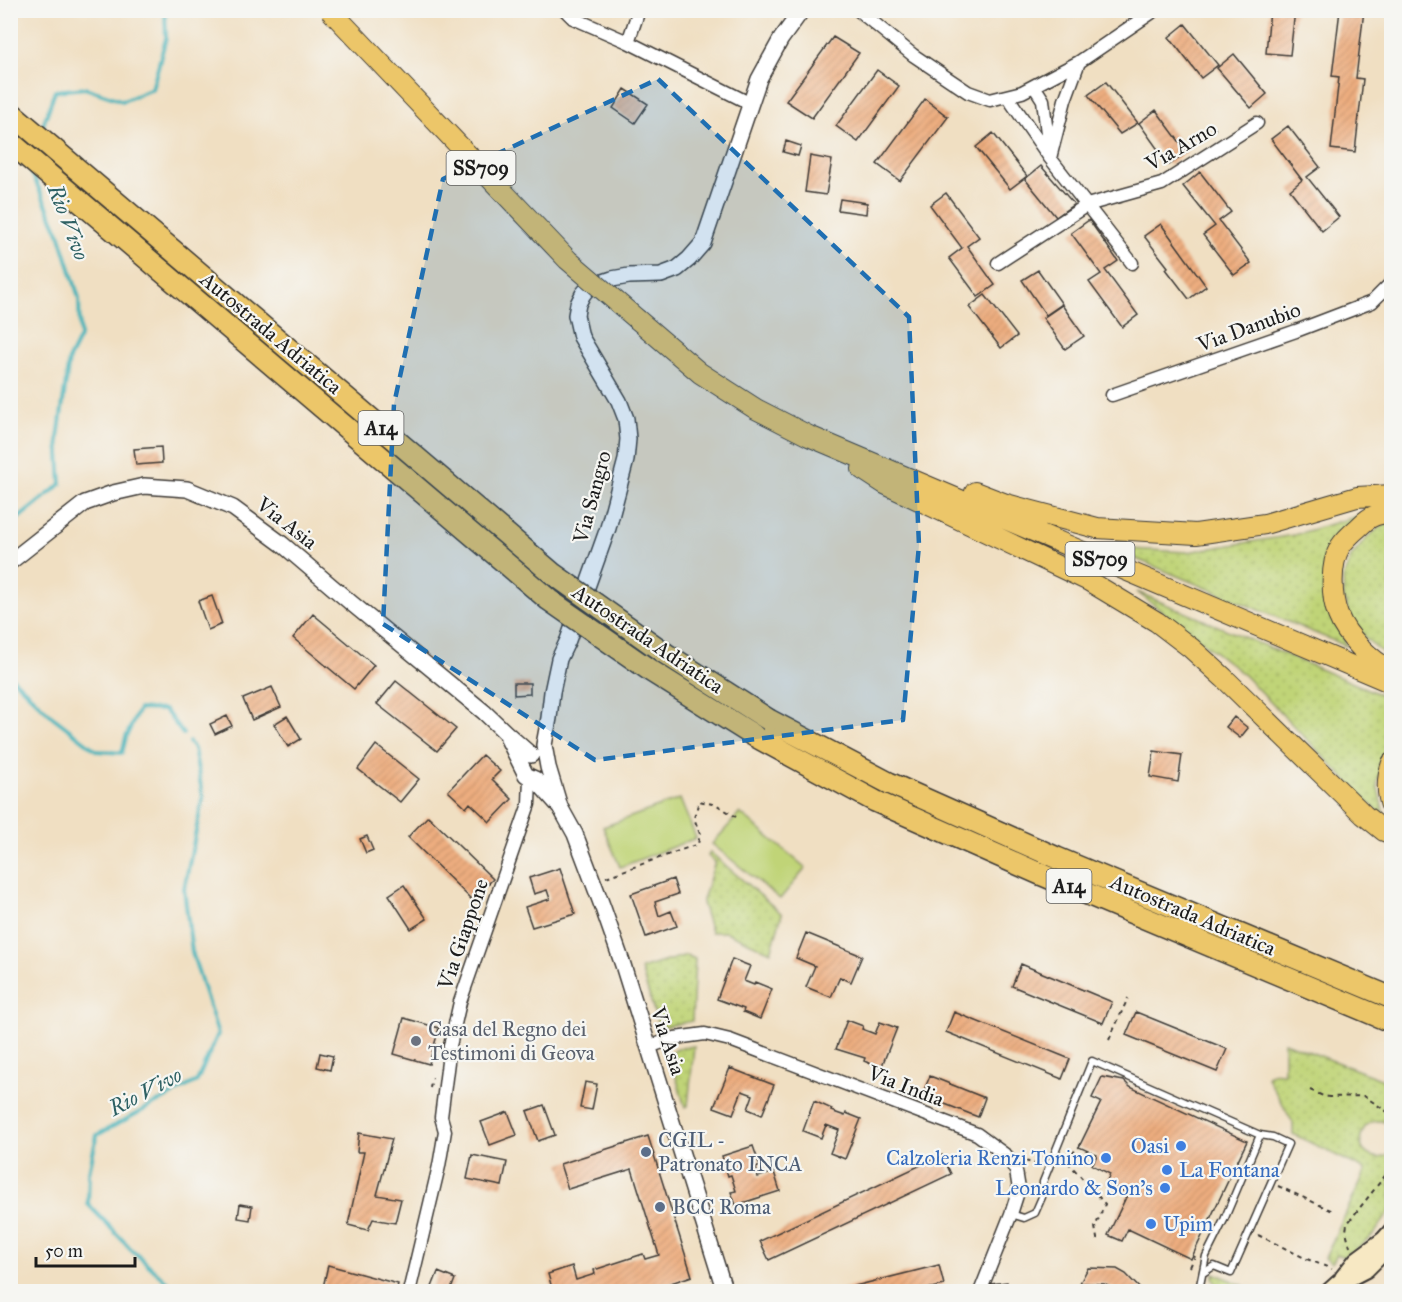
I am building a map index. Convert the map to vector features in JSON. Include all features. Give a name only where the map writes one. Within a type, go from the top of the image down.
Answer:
[{"type":"highway","name":"SS709","points":[[330,10],[568,260],[700,373],[756,409],[808,436],[1392,682]]},
{"type":"highway","name":"Autostrada Adriatica","points":[[10,112],[552,573],[666,654],[769,720],[889,783],[1057,858],[1392,998]]},
{"type":"highway","name":"Autostrada Adriatica","points":[[10,142],[549,600],[651,671],[753,735],[875,801],[1040,874],[1392,1022]]},
{"type":"highway","points":[[808,436],[830,437],[1006,504],[1096,528],[1196,534],[1265,524],[1357,497],[1392,495]]},
{"type":"highway","points":[[808,436],[885,483],[1089,581],[1157,622],[1191,648],[1224,678],[1364,815],[1384,831],[1392,834]]},
{"type":"highway","points":[[1392,511],[1372,517],[1350,534],[1339,549],[1332,573],[1333,596],[1338,615],[1348,632],[1373,659],[1392,671]]},
{"type":"highway","points":[[1392,763],[1388,792],[1392,808]]},
{"type":"main road","points":[[1334,1282],[1366,1269],[1389,1239]]},
{"type":"street","points":[[565,10],[573,18],[628,42],[751,104]]},
{"type":"street","points":[[628,42],[639,10]]},
{"type":"street","name":"Via Sangro","points":[[541,757],[560,659],[608,528],[626,460],[628,439],[626,419],[619,400],[581,337],[576,315],[578,304],[590,287],[612,279],[661,275],[677,269],[703,243],[759,79],[781,39],[802,10]]},
{"type":"street","points":[[858,10],[913,55],[968,92],[990,100],[1022,92],[1079,62],[1153,10]]},
{"type":"street","points":[[1050,158],[1065,100],[1079,62]]},
{"type":"street","points":[[1034,86],[1043,100],[1050,158]]},
{"type":"street","points":[[1007,96],[1050,158],[1132,263]]},
{"type":"street","name":"Via Arno","points":[[998,263],[1087,205],[1162,184],[1257,123]]},
{"type":"street","name":"Via Danubio","points":[[1112,394],[1187,370],[1372,302],[1392,282]]},
{"type":"street","name":"Via Asia","points":[[10,562],[85,502],[144,486],[187,489],[233,508],[282,544],[484,712],[506,733],[541,757],[560,807],[575,834],[623,966],[725,1292]]},
{"type":"street","name":"Via Asia","points":[[506,733],[529,776],[560,807]]},
{"type":"street","points":[[541,757],[544,776],[529,776],[524,761],[541,757]]},
{"type":"street","name":"Via Giappone","points":[[409,1292],[439,1166],[445,1131],[441,1116],[450,1046],[460,1002],[529,804],[529,776]]},
{"type":"street","points":[[529,804],[534,798],[547,793]]},
{"type":"street","name":"Via India","points":[[648,1047],[675,1038],[705,1034],[730,1040],[976,1134],[1007,1156],[1016,1171],[1019,1189],[980,1292]]},
{"type":"lane","points":[[1011,1214],[1024,1218],[1035,1213],[1042,1197],[1043,1182],[1092,1061],[1260,1135],[1273,1137],[1287,1144],[1231,1273],[1214,1266],[1203,1273]]},
{"type":"lane","points":[[1207,1292],[1200,1285],[1206,1256],[1260,1135]]},
{"type":"path","points":[[593,881],[698,844],[700,834],[693,818],[699,801],[717,805],[736,817]]},
{"type":"path","points":[[1109,1040],[1128,998]]},
{"type":"path","points":[[1310,1090],[1329,1097],[1364,1096],[1392,1115]]},
{"type":"path","points":[[1065,1159],[1105,1204],[1095,1227],[1098,1244]]},
{"type":"path","points":[[1351,1249],[1346,1231],[1347,1224],[1392,1167]]},
{"type":"path","points":[[1270,1182],[1335,1212]]},
{"type":"path","points":[[1250,1231],[1307,1259],[1334,1282]]},
{"type":"path","points":[[1190,1267],[1195,1257]]},
{"type":"highlighted area","points":[[658,79],[909,317],[919,545],[903,720],[595,760],[383,624],[394,404],[443,179]]},
{"type":"green space","points":[[1378,510],[1324,567],[1346,646],[1110,548],[1187,552],[1294,535]]},
{"type":"green space","points":[[1391,522],[1391,656],[1377,649],[1353,625],[1344,599],[1343,578],[1351,557],[1367,538],[1384,524]]},
{"type":"green space","points":[[1137,592],[1391,699],[1391,748],[1385,757],[1377,783],[1384,816],[1242,673]]},
{"type":"green space","points":[[680,799],[696,838],[620,867],[603,827]]},
{"type":"green space","points":[[740,813],[806,868],[780,899],[712,844]]},
{"type":"green space","points":[[710,852],[782,914],[771,952],[726,932],[711,932],[702,903],[715,862],[708,856]]},
{"type":"green space","points":[[686,955],[695,959],[692,1021],[663,1027],[658,1024],[641,969]]},
{"type":"green space","points":[[1284,1042],[1391,1083],[1391,1125],[1381,1121],[1373,1122],[1366,1126],[1361,1139],[1366,1153],[1374,1157],[1379,1158],[1391,1153],[1391,1210],[1374,1234],[1343,1257],[1337,1254],[1332,1263],[1325,1258],[1366,1170],[1293,1134],[1293,1123],[1267,1077],[1273,1073],[1284,1073]]},
{"type":"green space","points":[[694,1046],[688,1106],[685,1107],[670,1056],[677,1049]]},
{"type":"green space","points":[[1214,1273],[1255,1291],[1220,1291],[1213,1278]]},
{"type":"building","points":[[1270,10],[1295,10],[1290,55],[1266,53]]},
{"type":"building","points":[[1340,10],[1364,10],[1356,78],[1363,79],[1355,152],[1331,149],[1339,77],[1332,76]]},
{"type":"building","points":[[1185,24],[1218,65],[1201,78],[1169,37]]},
{"type":"building","points":[[833,37],[859,53],[812,118],[786,101]]},
{"type":"building","points":[[1234,54],[1267,94],[1251,108],[1217,68]]},
{"type":"building","points":[[877,70],[899,86],[858,142],[836,126]]},
{"type":"building","points":[[1106,82],[1138,123],[1120,134],[1088,95]]},
{"type":"building","points":[[625,89],[648,104],[635,123],[613,108]]},
{"type":"building","points":[[925,99],[948,117],[900,181],[877,164]]},
{"type":"building","points":[[1156,110],[1187,152],[1169,165],[1139,123]]},
{"type":"building","points":[[1288,126],[1320,167],[1307,177],[1339,217],[1322,231],[1290,190],[1302,180],[1271,139]]},
{"type":"building","points":[[993,133],[1027,176],[1010,189],[976,147]]},
{"type":"building","points":[[786,141],[801,146],[798,156],[783,152]]},
{"type":"building","points":[[810,156],[832,160],[826,195],[805,192]]},
{"type":"building","points":[[1041,166],[1074,204],[1056,217],[1025,179]]},
{"type":"building","points":[[1200,172],[1231,212],[1219,221],[1251,263],[1234,275],[1203,235],[1215,226],[1183,186]]},
{"type":"building","points":[[946,193],[979,237],[967,246],[995,285],[978,297],[949,258],[962,248],[930,205]]},
{"type":"building","points":[[840,199],[867,203],[866,214],[838,210]]},
{"type":"building","points":[[1089,220],[1118,261],[1105,270],[1138,315],[1122,327],[1089,282],[1101,274],[1071,233]]},
{"type":"building","points":[[1161,224],[1206,286],[1189,299],[1144,236]]},
{"type":"building","points":[[1038,270],[1062,304],[1046,315],[1022,280]]},
{"type":"building","points":[[985,295],[1017,336],[1001,348],[969,307]]},
{"type":"building","points":[[1062,305],[1084,336],[1065,349],[1043,318]]},
{"type":"building","points":[[161,447],[162,463],[136,465],[134,449]]},
{"type":"building","points":[[212,596],[222,624],[208,630],[198,601]]},
{"type":"building","points":[[313,614],[374,665],[354,689],[293,638]]},
{"type":"building","points":[[396,681],[456,729],[437,751],[377,704]]},
{"type":"building","points":[[514,683],[530,683],[530,694],[514,695]]},
{"type":"building","points":[[272,687],[281,707],[252,720],[243,699]]},
{"type":"building","points":[[227,716],[232,726],[215,734],[210,724]]},
{"type":"building","points":[[287,716],[301,739],[288,747],[274,724]]},
{"type":"building","points":[[1234,717],[1248,728],[1240,738],[1226,727]]},
{"type":"building","points":[[376,745],[419,779],[400,802],[358,769]]},
{"type":"building","points":[[1154,751],[1182,755],[1178,782],[1150,777]]},
{"type":"building","points":[[482,755],[500,771],[492,779],[512,799],[490,822],[470,803],[466,808],[448,791]]},
{"type":"building","points":[[428,816],[493,879],[472,900],[408,837]]},
{"type":"building","points":[[367,836],[373,850],[366,853],[360,839]]},
{"type":"building","points":[[560,868],[575,914],[532,927],[525,907],[550,899],[547,890],[534,894],[529,878]]},
{"type":"building","points":[[673,879],[678,894],[655,902],[659,916],[671,911],[677,926],[646,937],[631,894]]},
{"type":"building","points":[[404,885],[427,919],[411,929],[389,895]]},
{"type":"building","points":[[806,933],[862,956],[851,982],[840,977],[831,997],[806,987],[815,966],[796,958]]},
{"type":"building","points":[[732,959],[750,966],[744,981],[754,985],[755,982],[772,989],[760,1019],[743,1012],[744,1009],[717,999]]},
{"type":"building","points":[[1021,964],[1112,1002],[1103,1023],[1012,986]]},
{"type":"building","points":[[954,1012],[1070,1059],[1062,1079],[946,1032]]},
{"type":"building","points":[[1136,1012],[1227,1049],[1217,1072],[1126,1035]]},
{"type":"building","name":"Casa del Regno dei Testimoni di Geova","points":[[404,1018],[439,1028],[429,1064],[394,1054]]},
{"type":"building","points":[[847,1020],[875,1034],[880,1022],[897,1028],[881,1068],[864,1061],[865,1058],[836,1049]]},
{"type":"building","points":[[320,1053],[333,1056],[330,1070],[317,1067]]},
{"type":"building","points":[[730,1068],[774,1085],[762,1115],[748,1109],[753,1095],[742,1091],[733,1114],[714,1107]]},
{"type":"building","points":[[930,1076],[985,1098],[978,1117],[922,1095]]},
{"type":"building","name":"La Fontana","points":[[1102,1077],[1124,1081],[1130,1087],[1247,1141],[1191,1259],[1128,1229],[1122,1241],[1108,1235],[1128,1193],[1106,1183],[1110,1174],[1092,1165],[1097,1155],[1079,1147],[1101,1102],[1092,1098]]},
{"type":"building","points":[[585,1082],[597,1084],[592,1110],[580,1108]]},
{"type":"building","points":[[814,1101],[832,1109],[831,1111],[845,1116],[846,1113],[861,1119],[845,1159],[830,1153],[839,1130],[826,1125],[821,1138],[803,1131]]},
{"type":"building","points":[[544,1105],[555,1135],[538,1141],[527,1111]]},
{"type":"building","points":[[508,1112],[517,1135],[490,1145],[481,1122]]},
{"type":"building","points":[[359,1133],[392,1139],[377,1195],[401,1199],[395,1223],[373,1219],[368,1230],[348,1225],[364,1152],[357,1152]]},
{"type":"building","points":[[648,1136],[692,1276],[644,1292],[553,1292],[548,1274],[572,1266],[576,1280],[595,1274],[594,1270],[643,1254],[645,1259],[659,1255],[632,1169],[568,1189],[560,1164]]},
{"type":"building","points":[[753,1146],[760,1166],[756,1168],[758,1177],[774,1172],[780,1191],[736,1205],[731,1192],[736,1191],[731,1175],[728,1176],[722,1156]]},
{"type":"building","points":[[472,1155],[507,1162],[502,1186],[467,1179]]},
{"type":"building","points":[[942,1155],[951,1174],[769,1260],[760,1241]]},
{"type":"building","points":[[240,1204],[252,1206],[250,1220],[238,1218]]},
{"type":"building","points":[[328,1265],[398,1284],[396,1292],[322,1292]]},
{"type":"building","points":[[939,1265],[944,1285],[915,1292],[831,1292]]},
{"type":"building","points":[[1088,1268],[1117,1269],[1126,1274],[1143,1292],[1117,1292],[1104,1284],[1080,1283]]},
{"type":"building","points":[[438,1272],[455,1279],[450,1292],[430,1292]]},
{"type":"building","points":[[1007,1282],[1008,1292],[992,1292],[991,1284]]},
{"type":"waterway","name":"Rio Vivo","points":[[42,128],[55,91],[85,88],[123,101],[152,89],[166,38],[165,10]]},
{"type":"waterway","name":"Rio Vivo","points":[[10,525],[61,484],[58,438],[69,359],[80,337],[79,298],[59,233],[31,171]]},
{"type":"waterway","name":"Rio Vivo","points":[[10,676],[54,718],[97,751],[122,753],[126,737],[139,709],[165,710],[183,734]]},
{"type":"waterway","name":"Rio Vivo","points":[[178,1292],[131,1249],[88,1204],[89,1172],[97,1135],[197,1081],[218,1034],[192,952],[184,889],[203,797],[194,749],[189,742]]},
{"type":"place","name":"Casa del Regno dei Testimoni di Geova","points":[[416,1041]]},
{"type":"place","name":"Oasi","points":[[1181,1146]]},
{"type":"place","name":"CGIL - Patronato INCA","points":[[646,1152]]},
{"type":"place","name":"Calzoleria Renzi Tonino","points":[[1106,1158]]},
{"type":"place","name":"La Fontana","points":[[1167,1170]]},
{"type":"place","name":"Leonardo & Son's","points":[[1165,1188]]},
{"type":"place","name":"BCC Roma","points":[[660,1207]]},
{"type":"place","name":"Upim","points":[[1151,1224]]}]
